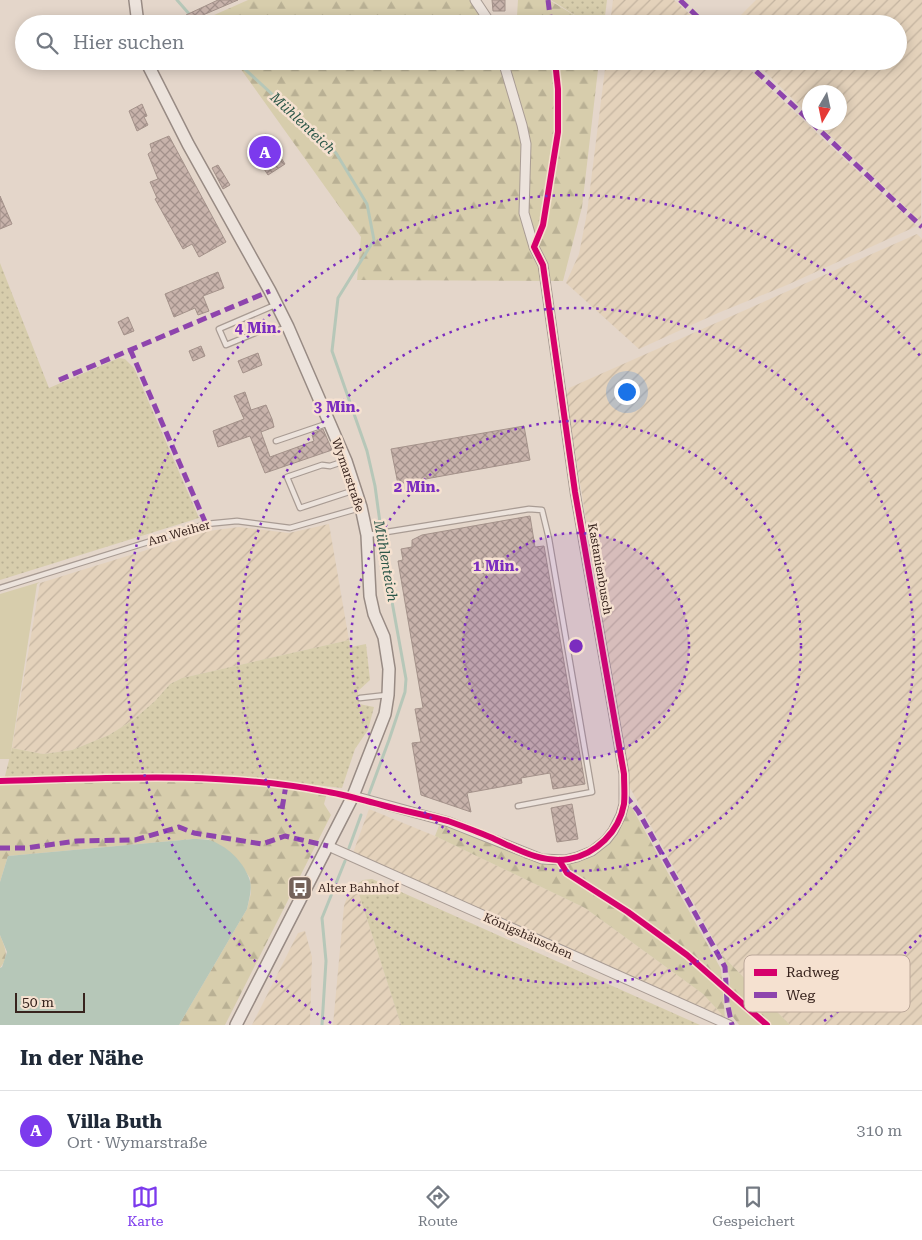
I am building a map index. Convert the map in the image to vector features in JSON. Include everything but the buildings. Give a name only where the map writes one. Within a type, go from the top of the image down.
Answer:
[{"type":"main road","points":[[135,0],[137,15]]},
{"type":"main road","name":"Wymarstraße","points":[[151,70],[288,327],[346,461],[371,535],[370,596],[386,645],[389,669],[385,714],[352,796],[236,1025]]},
{"type":"street","points":[[475,0],[485,15]]},
{"type":"street","name":"Kastanienbusch","points":[[352,796],[449,822],[538,857],[559,860],[570,859],[588,853],[600,845],[610,834],[623,810],[625,796],[624,774],[574,483],[544,265],[534,247],[524,213],[526,144],[506,70]]},
{"type":"street","name":"Königshäuschen","points":[[328,846],[729,1025]]},
{"type":"lane","points":[[276,304],[219,329],[226,345],[265,329],[274,332],[288,327]]},
{"type":"lane","points":[[276,441],[329,423]]},
{"type":"lane","points":[[346,461],[330,466],[322,465],[287,477],[300,508],[356,490]]},
{"type":"lane","name":"Am Weiher","points":[[0,588],[206,524],[237,521],[290,528],[361,507]]},
{"type":"lane","points":[[371,535],[528,509],[542,510],[549,539],[592,792],[518,806]]},
{"type":"lane","points":[[360,698],[388,694]]},
{"type":"shaded area","points":[[613,0],[674,0],[691,15],[611,15]]},
{"type":"shaded area","points":[[756,0],[922,0],[921,222],[824,130],[847,130],[847,85],[802,85],[802,108],[763,70],[907,70],[907,15],[741,15]]},
{"type":"shaded area","points":[[605,70],[750,70],[802,119],[802,130],[814,130],[917,226],[639,349],[566,283],[579,254],[587,213]]},
{"type":"shaded area","points":[[917,234],[922,239],[922,1025],[790,1025],[777,1012],[910,1012],[910,955],[744,955],[744,978],[722,955],[629,786],[566,396],[569,388]]},
{"type":"shaded area","points":[[329,524],[349,640],[182,678],[170,684],[155,701],[133,720],[109,735],[72,750],[43,754],[12,748],[40,583],[208,531],[239,527],[289,533]]},
{"type":"shaded area","points":[[369,809],[435,836],[585,908],[703,994],[725,1018],[353,853]]},
{"type":"shaded area","points":[[193,839],[215,842],[233,854],[246,872],[251,890],[247,909],[179,1025],[0,1025],[0,968],[7,952],[0,935],[0,882],[8,856]]},
{"type":"shaded area","points":[[356,885],[401,1025],[333,1025],[344,906],[350,888]]},
{"type":"shaded area","points":[[305,931],[312,957],[310,1025],[252,1025],[298,933]]},
{"type":"green space","points":[[248,0],[471,0],[482,15],[214,15]]},
{"type":"green space","points":[[518,0],[549,0],[574,15],[517,15]]},
{"type":"green space","points":[[551,0],[607,0],[605,15],[575,15]]},
{"type":"green space","points":[[241,70],[598,70],[582,207],[563,281],[357,280],[361,237]]},
{"type":"green space","points":[[0,263],[49,388],[119,358],[125,359],[134,368],[199,518],[0,580]]},
{"type":"green space","points":[[40,582],[37,584],[10,759],[0,759],[0,594]]},
{"type":"green space","points":[[349,640],[351,647],[366,644],[370,680],[358,691],[359,704],[374,707],[368,730],[355,749],[342,788],[229,775],[138,774],[4,780],[12,748],[43,754],[72,750],[109,735],[133,720],[155,701],[170,684],[182,678]]},
{"type":"green space","points":[[140,779],[225,780],[327,793],[324,804],[331,815],[225,1025],[179,1025],[247,909],[251,893],[250,878],[238,860],[208,839],[8,856],[0,882],[0,784]]},
{"type":"green space","points":[[631,806],[721,969],[725,1018],[703,994],[585,908],[435,836],[440,823],[531,860],[569,863],[586,857],[626,809]]},
{"type":"green space","points":[[372,879],[700,1025],[401,1025],[356,885],[363,880]]},
{"type":"green space","points":[[0,935],[6,956],[0,968]]},
{"type":"green space","points":[[722,955],[744,978],[744,1012],[777,1012],[790,1025],[739,1025],[733,1017],[728,996],[730,978]]},
{"type":"waterway","name":"Mühlenteich","points":[[177,0],[190,15]]},
{"type":"waterway","name":"Mühlenteich","points":[[246,70],[336,153],[367,204],[374,240],[338,298],[332,351],[367,451],[375,486],[387,574],[406,679],[405,692],[369,794]]},
{"type":"waterway","name":"Mühlenteich","points":[[349,848],[361,815]]},
{"type":"waterway","name":"Mühlenteich","points":[[322,1025],[326,961],[322,918],[345,861]]},
{"type":"marked path","points":[[548,0],[550,15]]},
{"type":"marked path","points":[[680,0],[696,15]]},
{"type":"marked path","points":[[755,70],[802,114]]},
{"type":"marked path","points":[[819,130],[922,227]]},
{"type":"marked path","points":[[59,380],[270,291]]},
{"type":"marked path","points":[[130,349],[206,524]]},
{"type":"marked path","points":[[282,809],[286,785]]},
{"type":"marked path","points":[[625,795],[638,811],[725,967],[727,1002],[732,1025]]},
{"type":"marked path","points":[[0,848],[26,848],[77,841],[135,840],[179,827],[194,833],[262,844],[285,836],[328,846]]},
{"type":"cycle path","points":[[0,781],[162,777],[202,778],[283,785],[338,794],[448,821],[528,854],[559,860],[569,859],[588,852],[597,847],[612,832],[624,804],[624,774],[575,492],[543,265],[534,247],[543,225],[558,132],[556,70]]},
{"type":"cycle path","points":[[559,860],[567,873],[628,912],[687,955],[744,1005]]},
{"type":"cycle path","points":[[752,1012],[767,1025]]},
{"type":"place","name":"Villa Buth","points":[[265,152]]},
{"type":"place","name":"Alter Bahnhof","points":[[300,888]]}]
